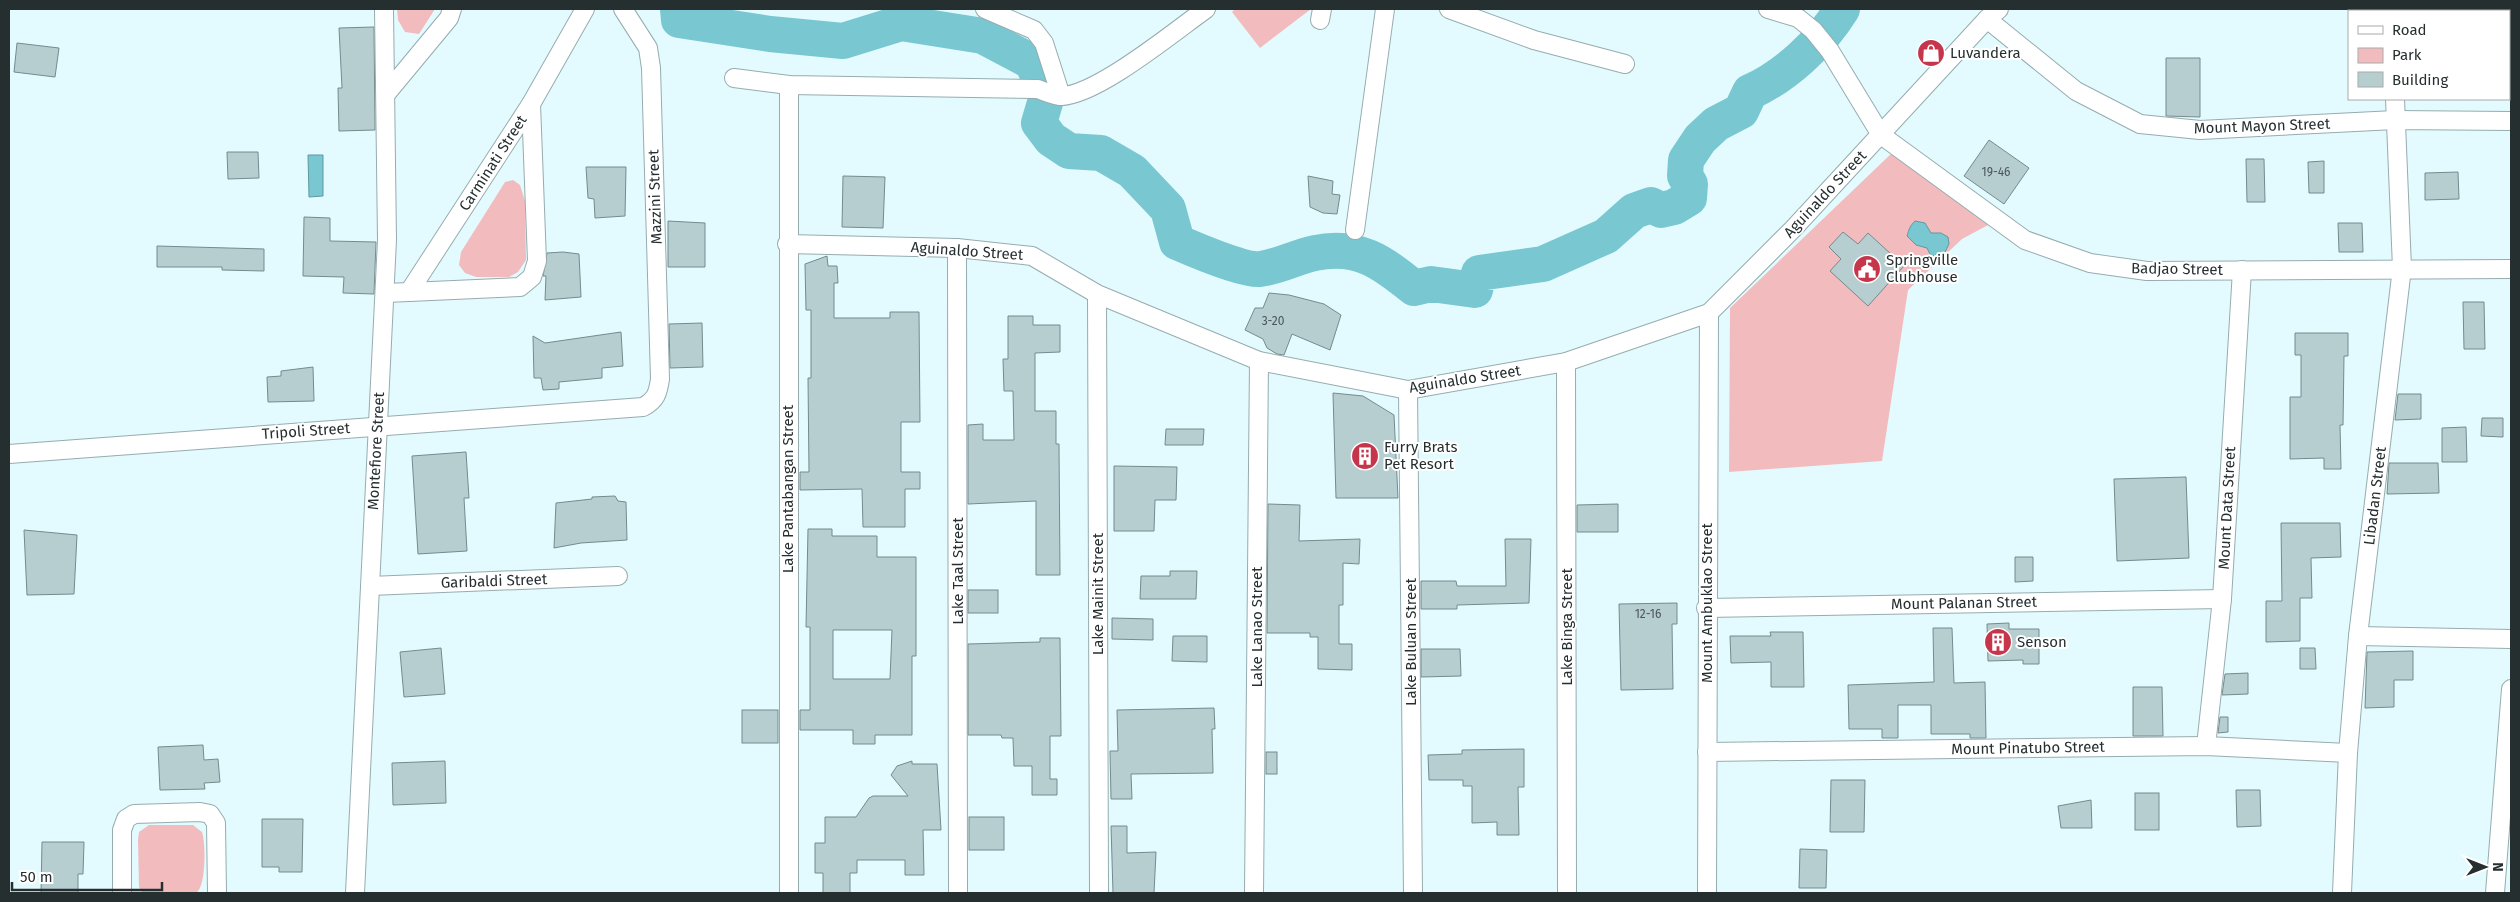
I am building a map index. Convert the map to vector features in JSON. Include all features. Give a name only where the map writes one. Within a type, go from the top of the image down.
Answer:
[{"type":"street","name":"Montefiore Street","points":[[355,893],[387,240],[384,9]]},
{"type":"street","points":[[386,94],[449,18],[452,9]]},
{"type":"street","name":"Carminati Street","points":[[409,292],[531,104],[585,9]]},
{"type":"street","name":"Mazzini Street","points":[[623,9],[648,48],[651,68],[659,365],[658,394]]},
{"type":"street","points":[[985,9],[1034,30],[1044,42],[1051,93]]},
{"type":"street","points":[[734,78],[789,85],[1077,94],[1100,84],[1206,9]]},
{"type":"street","points":[[1355,230],[1385,9]]},
{"type":"street","points":[[1449,9],[1534,40],[1625,64]]},
{"type":"street","points":[[1768,9],[1808,20],[1830,51],[1881,135]]},
{"type":"street","name":"Mount Mayon Street","points":[[1993,14],[2076,91],[2140,124],[2200,130],[2394,120],[2511,121]]},
{"type":"street","name":"Aguinaldo Street","points":[[787,244],[957,248],[1032,256],[1097,294],[1259,361],[1408,390],[1566,362],[1709,313],[1793,229],[1993,14]]},
{"type":"street","name":"Lake Pantabangan Street","points":[[789,85],[787,244],[789,893]]},
{"type":"street","name":"Libadan Street","points":[[2342,893],[2348,753],[2358,636],[2402,268],[2394,120],[2395,100]]},
{"type":"street","points":[[385,293],[520,287],[532,277],[537,261],[531,104]]},
{"type":"street","name":"Badjao Street","points":[[1881,135],[2025,240],[2090,264],[2147,271],[2402,268],[2511,269]]},
{"type":"street","name":"Lake Taal Street","points":[[957,248],[958,893]]},
{"type":"street","name":"Mount Data Street","points":[[2206,746],[2222,599],[2242,270]]},
{"type":"street","name":"Lake Mainit Street","points":[[1097,294],[1099,893]]},
{"type":"street","name":"Mount Ambuklao Street","points":[[1707,893],[1706,608],[1709,313]]},
{"type":"street","name":"Lake Lanao Street","points":[[1254,893],[1259,361]]},
{"type":"street","name":"Lake Binga Street","points":[[1566,362],[1567,893]]},
{"type":"street","name":"Lake Buluan Street","points":[[1408,390],[1412,893]]},
{"type":"street","name":"Tripoli Street","points":[[9,454],[643,407],[658,394]]},
{"type":"street","name":"Garibaldi Street","points":[[370,586],[618,576]]},
{"type":"street","name":"Mount Palanan Street","points":[[1706,608],[2222,599]]},
{"type":"street","points":[[2358,636],[2511,639]]},
{"type":"street","points":[[2494,893],[2511,689]]},
{"type":"street","name":"Mount Pinatubo Street","points":[[1707,752],[2206,746],[2348,753]]},
{"type":"street","points":[[122,893],[122,830],[126,819],[134,814],[200,812],[210,814],[216,823],[217,893]]},
{"type":"green space","points":[[397,9],[435,9],[419,34],[405,32],[398,20]]},
{"type":"green space","points":[[1235,9],[1311,9],[1260,48],[1232,12]]},
{"type":"green space","points":[[1893,152],[1990,224],[1962,239],[1908,290],[1882,461],[1729,472],[1730,308]]},
{"type":"green space","points":[[513,180],[520,185],[525,201],[526,260],[518,272],[509,277],[476,277],[465,273],[459,265],[461,252],[505,182]]},
{"type":"green space","points":[[149,825],[193,825],[202,832],[203,874],[202,883],[196,893],[142,892],[139,887],[138,840],[139,832]]},
{"type":"water","points":[[308,155],[323,155],[323,196],[309,197]]},
{"type":"water","points":[[1915,221],[1925,223],[1931,233],[1941,233],[1948,237],[1949,244],[1944,254],[1931,256],[1927,248],[1916,245],[1907,236]]},
{"type":"building","points":[[374,27],[375,130],[339,131],[338,88],[342,88],[339,28]]},
{"type":"building","points":[[17,43],[59,48],[55,77],[14,72]]},
{"type":"building","points":[[2166,58],[2200,58],[2200,117],[2166,116]]},
{"type":"building","points":[[1989,140],[2029,168],[2004,204],[1964,176]]},
{"type":"building","points":[[227,152],[258,152],[259,178],[228,179]]},
{"type":"building","points":[[2246,159],[2264,159],[2265,202],[2247,202]]},
{"type":"building","points":[[2324,161],[2324,193],[2309,193],[2308,162]]},
{"type":"building","points":[[586,167],[626,167],[625,216],[595,218],[594,199],[588,198]]},
{"type":"building","points":[[2458,172],[2459,199],[2425,200],[2425,173]]},
{"type":"building","points":[[843,176],[885,177],[883,228],[842,227]]},
{"type":"building","points":[[1308,176],[1333,181],[1332,194],[1340,195],[1337,214],[1323,213],[1310,207]]},
{"type":"building","points":[[304,217],[330,218],[330,241],[376,242],[374,294],[343,293],[344,277],[303,276]]},
{"type":"building","points":[[668,221],[705,223],[705,267],[668,267]]},
{"type":"building","points":[[2338,223],[2362,223],[2363,252],[2339,252]]},
{"type":"building","name":"Springville Clubhouse","points":[[1843,232],[1858,244],[1868,233],[1904,266],[1868,306],[1830,271],[1841,259],[1829,247]]},
{"type":"building","points":[[157,246],[264,249],[264,271],[222,270],[222,267],[157,267]]},
{"type":"building","points":[[547,253],[579,254],[581,297],[545,300],[546,276],[543,276]]},
{"type":"building","points":[[827,256],[828,266],[837,266],[838,283],[834,283],[834,318],[890,318],[890,312],[919,312],[920,422],[901,422],[901,472],[920,472],[920,489],[905,489],[905,527],[863,527],[862,489],[800,490],[800,472],[809,472],[808,378],[811,378],[811,310],[806,310],[805,264]]},
{"type":"building","points":[[1269,293],[1289,295],[1324,304],[1341,315],[1330,350],[1292,334],[1284,355],[1277,354],[1267,348],[1263,339],[1245,330],[1255,308],[1263,308]]},
{"type":"building","points":[[2463,302],[2484,302],[2485,349],[2464,349]]},
{"type":"building","points":[[1008,316],[1033,316],[1033,325],[1060,325],[1060,352],[1035,353],[1035,411],[1056,411],[1056,444],[1059,444],[1060,575],[1036,575],[1036,501],[968,504],[968,425],[983,424],[983,440],[1014,440],[1013,391],[1004,391],[1003,359],[1008,359]]},
{"type":"building","points":[[702,323],[703,367],[670,368],[669,324]]},
{"type":"building","points":[[621,332],[623,366],[602,368],[602,378],[559,382],[559,389],[543,390],[541,378],[534,378],[533,336],[545,343]]},
{"type":"building","points":[[2295,333],[2348,333],[2348,356],[2344,356],[2343,425],[2340,425],[2341,469],[2324,469],[2324,458],[2290,459],[2290,397],[2301,397],[2301,355],[2295,355]]},
{"type":"building","points":[[313,367],[314,401],[268,402],[267,377],[281,376],[281,371]]},
{"type":"building","name":"Furry Brats Pet Resort","points":[[1333,393],[1363,396],[1394,415],[1398,498],[1336,498]]},
{"type":"building","points":[[2398,394],[2421,394],[2421,419],[2395,420]]},
{"type":"building","points":[[2482,418],[2503,418],[2503,437],[2481,436]]},
{"type":"building","points":[[2466,427],[2467,462],[2442,462],[2442,428]]},
{"type":"building","points":[[1166,429],[1204,429],[1203,445],[1165,445]]},
{"type":"building","points":[[466,452],[469,498],[464,498],[467,551],[418,554],[412,456]]},
{"type":"building","points":[[2389,463],[2438,463],[2439,493],[2387,494]]},
{"type":"building","points":[[1114,466],[1177,467],[1176,500],[1155,500],[1154,531],[1114,531]]},
{"type":"building","points":[[2186,477],[2189,558],[2117,561],[2114,479]]},
{"type":"building","points":[[615,496],[618,501],[626,502],[627,540],[581,543],[554,548],[556,503],[592,499],[592,497]]},
{"type":"building","points":[[1268,504],[1300,505],[1299,541],[1360,539],[1359,564],[1343,563],[1343,605],[1339,605],[1339,644],[1352,644],[1352,670],[1318,669],[1318,637],[1310,637],[1310,633],[1267,633]]},
{"type":"building","points":[[1618,504],[1618,532],[1577,532],[1577,505]]},
{"type":"building","points":[[2281,523],[2340,523],[2341,557],[2311,558],[2312,598],[2300,598],[2300,641],[2266,642],[2266,601],[2282,601]]},
{"type":"building","points":[[808,529],[832,529],[832,536],[877,536],[877,557],[916,557],[916,656],[912,656],[912,735],[875,735],[875,744],[853,744],[853,730],[800,730],[800,710],[810,710],[810,627],[806,627]],"holes":[[[833,630],[892,630],[890,679],[833,679]]]},
{"type":"building","points":[[24,530],[77,535],[74,594],[27,595]]},
{"type":"building","points":[[1505,539],[1531,539],[1529,603],[1457,605],[1457,609],[1421,609],[1421,581],[1456,581],[1457,586],[1506,586]]},
{"type":"building","points":[[2015,557],[2033,557],[2033,581],[2015,582]]},
{"type":"building","points":[[1170,571],[1197,571],[1196,599],[1140,599],[1141,576],[1170,576]]},
{"type":"building","points":[[968,590],[998,590],[998,613],[968,613]]},
{"type":"building","points":[[1677,603],[1677,624],[1672,624],[1673,689],[1621,690],[1619,604]]},
{"type":"building","points":[[1112,618],[1153,619],[1153,640],[1112,639]]},
{"type":"building","points":[[2009,623],[2009,629],[2039,629],[2039,664],[2023,664],[2023,660],[1988,661],[1987,624]]},
{"type":"building","points":[[1933,628],[1952,628],[1954,683],[1985,682],[1986,738],[1970,738],[1970,734],[1931,734],[1931,705],[1898,705],[1898,738],[1882,738],[1882,729],[1849,729],[1848,685],[1934,682]]},
{"type":"building","points":[[1770,632],[1803,632],[1804,687],[1771,687],[1771,662],[1731,663],[1730,636],[1771,636]]},
{"type":"building","points":[[1173,636],[1207,636],[1207,662],[1172,661]]},
{"type":"building","points":[[1040,638],[1060,638],[1061,736],[1050,736],[1050,779],[1057,779],[1057,795],[1032,795],[1032,766],[1014,766],[1013,738],[1002,738],[1001,735],[968,735],[968,644],[1040,642]]},
{"type":"building","points":[[441,648],[445,694],[404,697],[400,652]]},
{"type":"building","points":[[2300,648],[2315,648],[2316,669],[2300,669]]},
{"type":"building","points":[[1421,649],[1460,649],[1461,676],[1421,677]]},
{"type":"building","points":[[2413,651],[2413,680],[2394,680],[2394,707],[2365,708],[2367,652]]},
{"type":"building","points":[[2248,673],[2248,694],[2222,695],[2225,674]]},
{"type":"building","points":[[2133,687],[2162,687],[2163,736],[2133,736]]},
{"type":"building","points":[[1214,708],[1215,729],[1212,729],[1213,773],[1131,774],[1132,799],[1111,799],[1110,751],[1118,751],[1117,710]]},
{"type":"building","points":[[742,710],[778,710],[778,743],[742,743]]},
{"type":"building","points":[[2220,717],[2228,717],[2228,732],[2218,733]]},
{"type":"building","points":[[203,745],[204,760],[218,759],[220,782],[204,783],[205,789],[160,790],[158,747]]},
{"type":"building","points":[[1524,749],[1524,787],[1518,787],[1519,835],[1497,835],[1497,822],[1472,823],[1472,786],[1463,786],[1463,780],[1429,780],[1428,755],[1462,754],[1462,750]]},
{"type":"building","points":[[1266,752],[1277,752],[1277,774],[1266,774]]},
{"type":"building","points":[[445,761],[446,803],[393,805],[392,763]]},
{"type":"building","points":[[912,761],[912,764],[937,764],[941,830],[923,830],[924,875],[905,875],[905,860],[857,860],[857,873],[850,873],[850,893],[823,893],[823,873],[815,873],[815,843],[825,843],[825,817],[856,817],[869,798],[873,796],[908,796],[891,775],[897,766]]},
{"type":"building","points":[[1831,780],[1865,780],[1864,832],[1830,832]]},
{"type":"building","points":[[2236,790],[2260,790],[2261,826],[2237,827]]},
{"type":"building","points":[[2135,793],[2159,793],[2159,830],[2135,830]]},
{"type":"building","points":[[2091,800],[2092,828],[2061,828],[2058,806]]},
{"type":"building","points":[[969,817],[1004,817],[1004,850],[969,850]]},
{"type":"building","points":[[262,819],[303,819],[302,872],[279,872],[279,867],[262,867]]},
{"type":"building","points":[[1111,826],[1127,826],[1127,853],[1156,852],[1154,893],[1113,893]]},
{"type":"building","points":[[42,842],[84,842],[83,874],[78,874],[78,893],[41,893]]},
{"type":"building","points":[[1800,849],[1827,850],[1826,888],[1799,888]]},
{"type":"waterway","points":[[678,9],[679,20],[770,34],[843,41],[901,23],[983,36],[1032,62],[1047,96],[1039,123],[1051,139],[1069,151],[1101,153],[1132,171],[1168,209],[1177,242],[1218,259],[1252,269],[1274,266],[1315,253],[1330,251],[1357,253],[1380,263],[1414,288],[1431,284],[1475,290],[1479,273],[1543,264],[1606,236],[1634,211],[1651,205],[1661,210],[1674,207],[1689,198],[1690,184],[1685,176],[1686,160],[1700,139],[1716,124],[1741,111],[1750,92],[1777,77],[1802,57],[1824,34],[1842,9]]},
{"type":"place","name":"Luvandera","points":[[1931,53]]},
{"type":"place","name":"Springville Clubhouse","points":[[1867,269]]},
{"type":"place","name":"Furry Brats Pet Resort","points":[[1365,456]]},
{"type":"place","name":"Senson","points":[[1998,642]]}]
